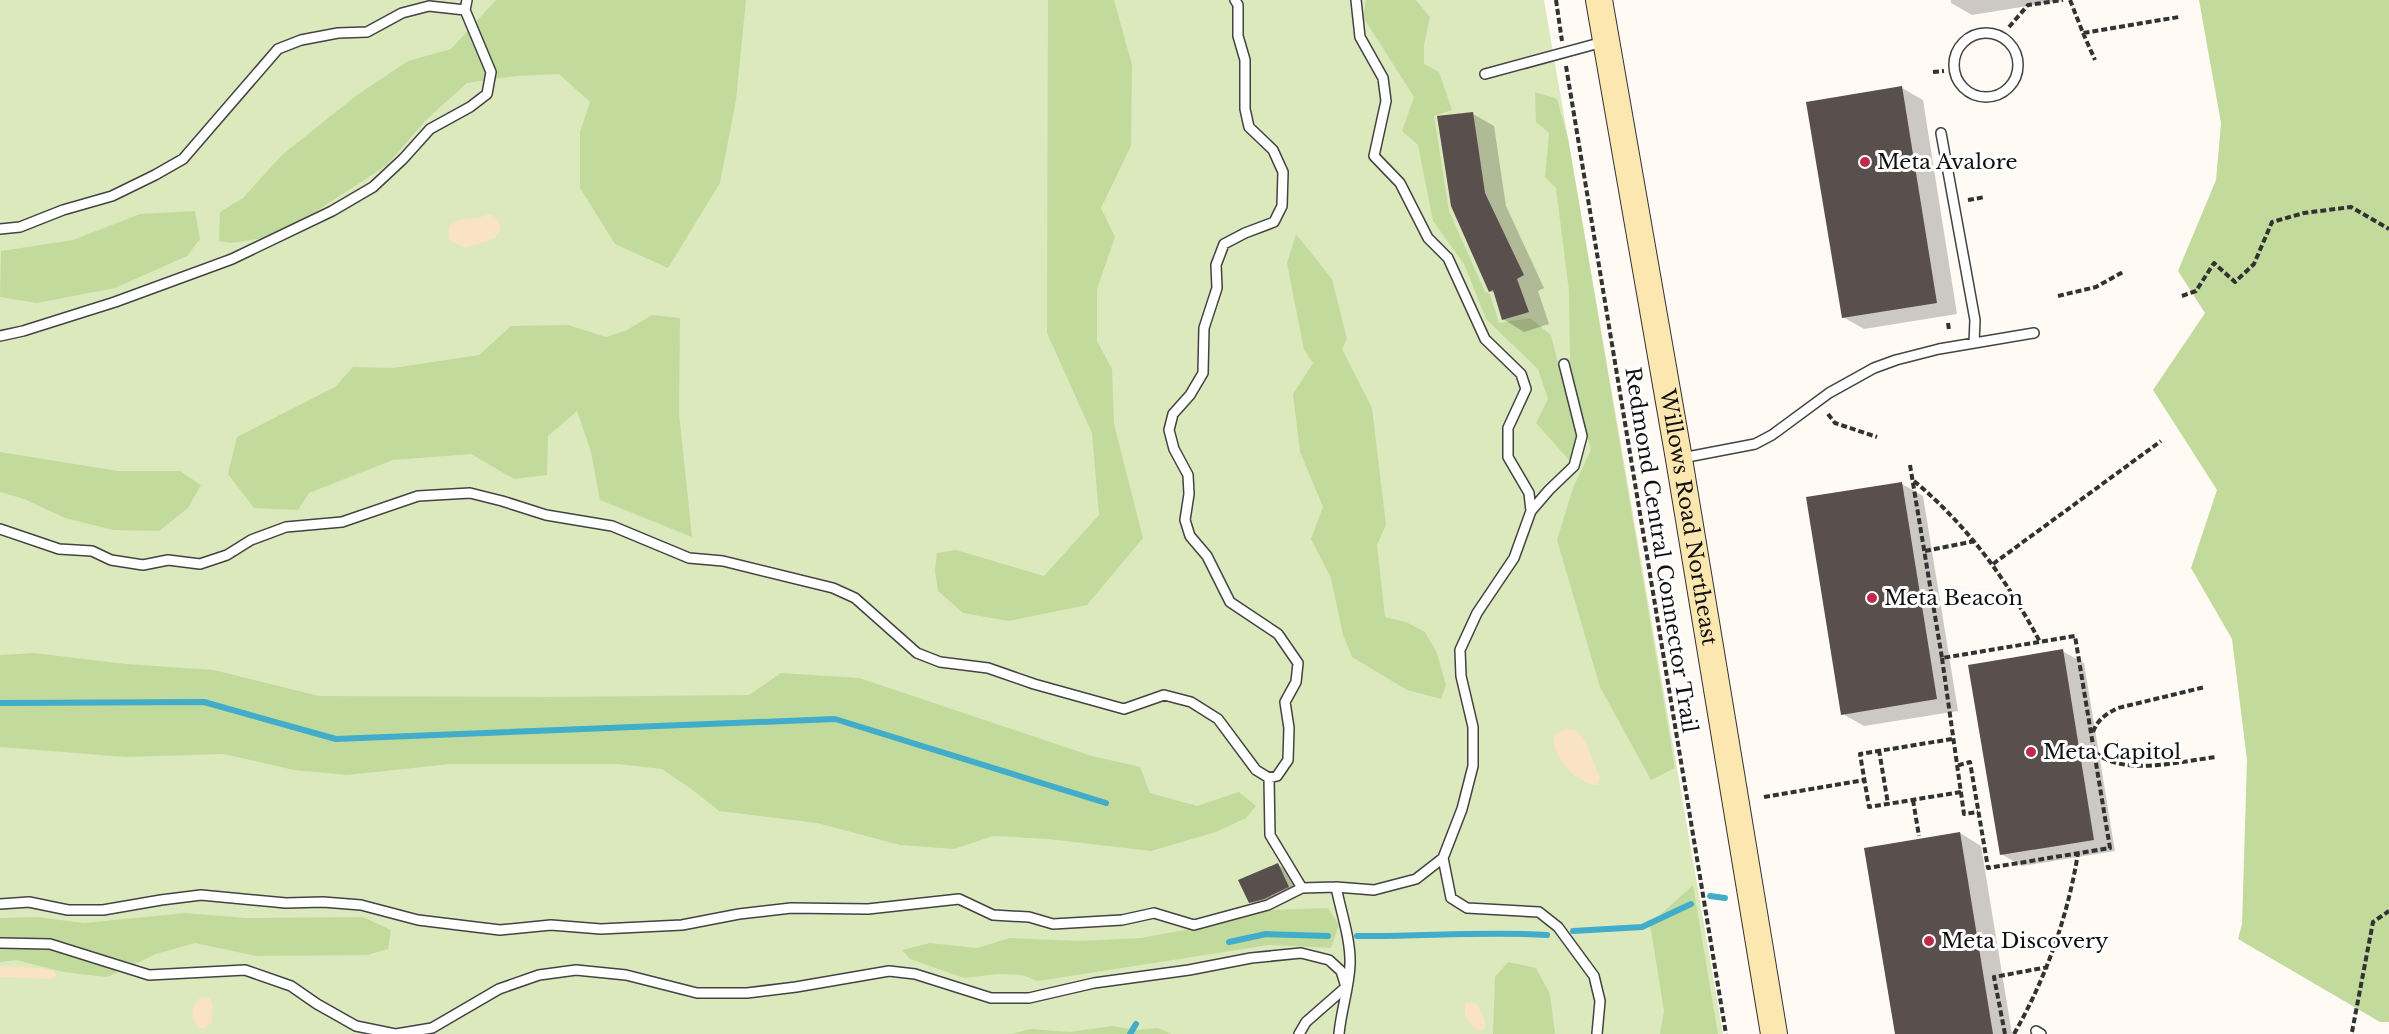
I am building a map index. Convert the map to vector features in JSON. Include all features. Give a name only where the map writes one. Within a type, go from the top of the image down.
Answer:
[{"type":"main road","name":"Willows Road Northeast","points":[[1599,0],[1679,459],[1774,1034]]},
{"type":"lane","points":[[0,529],[59,549],[92,551],[111,560],[143,565],[168,560],[200,564],[227,555],[251,540],[286,527],[342,522],[418,496],[470,493],[546,515],[612,525],[689,558],[723,561],[833,588],[855,598],[916,653],[940,662],[988,668],[1034,684],[1124,709],[1164,695],[1191,702],[1218,719],[1256,770],[1269,778],[1277,776],[1288,760],[1289,728],[1285,702],[1296,682],[1298,663],[1278,634],[1230,602],[1207,556],[1190,536],[1185,520],[1189,494],[1188,475],[1174,449],[1169,430],[1173,414],[1190,395],[1203,373],[1204,328],[1217,288],[1216,265],[1224,244],[1274,222],[1282,206],[1283,172],[1273,150],[1249,127],[1245,109],[1245,60],[1238,36],[1238,5],[1235,0]]},
{"type":"lane","points":[[1356,0],[1360,37],[1383,78],[1386,101],[1374,156],[1400,183],[1428,238],[1448,258],[1485,339],[1521,374],[1526,389],[1508,428],[1508,457],[1529,492],[1531,511]]},
{"type":"lane","points":[[0,229],[20,227],[63,210],[112,195],[183,159],[278,49],[320,37],[367,32],[402,13],[429,6],[466,5],[491,72],[487,94],[470,107],[429,129],[403,159],[373,187],[332,211],[232,259],[115,302],[23,332],[0,336]]},
{"type":"lane","points":[[1980,34],[2001,37],[2010,44],[2017,64],[2016,76],[2010,85],[2002,92],[1992,96],[1972,94],[1964,88],[1954,71],[1954,61],[1962,43],[1980,34]]},
{"type":"lane","points":[[1485,74],[1606,41]]},
{"type":"lane","points":[[1941,133],[1975,320],[1974,343]]},
{"type":"lane","points":[[1679,459],[1755,444],[1772,435],[1829,393],[1874,368],[1918,354],[2034,333]]},
{"type":"lane","points":[[0,904],[30,902],[68,910],[103,910],[201,895],[286,903],[323,902],[361,905],[418,920],[500,930],[551,925],[601,928],[682,925],[739,914],[791,908],[868,909],[959,899],[993,915],[1029,917],[1053,924],[1122,920],[1154,913],[1194,925],[1268,905],[1302,888],[1336,887],[1374,890],[1416,879],[1443,858],[1462,809],[1473,766],[1473,727],[1461,676],[1460,650],[1476,613],[1514,558],[1531,511],[1548,490],[1574,466],[1582,436],[1564,364]]},
{"type":"lane","points":[[1269,778],[1270,835],[1302,888]]},
{"type":"lane","points":[[1443,858],[1451,898],[1467,908],[1539,912],[1558,927],[1593,976],[1600,1001],[1597,1034]]},
{"type":"lane","points":[[1336,887],[1350,967],[1339,1034]]},
{"type":"lane","points":[[0,943],[50,944],[149,975],[245,970],[291,986],[316,1004],[356,1026],[395,1034],[432,1028],[499,989],[529,978],[576,970],[626,975],[697,993],[757,992],[889,971],[915,974],[991,998],[1029,998],[1094,983],[1189,970],[1251,958],[1301,953],[1329,960],[1341,971],[1346,987]]},
{"type":"lane","points":[[1299,1034],[1306,1022],[1346,987]]},
{"type":"path","points":[[1556,0],[1562,37]]},
{"type":"path","points":[[2009,27],[2028,5],[2063,0]]},
{"type":"path","points":[[2070,0],[2095,60]]},
{"type":"path","points":[[2083,33],[2118,24],[2179,17]]},
{"type":"path","name":"Redmond Central Connector Trail","points":[[1567,71],[1726,1034]]},
{"type":"path","points":[[1933,72],[1944,71]]},
{"type":"path","points":[[1968,200],[1985,197]]},
{"type":"path","points":[[2182,296],[2196,291],[2214,263],[2235,282],[2254,264],[2272,222],[2304,213],[2351,207],[2389,229]]},
{"type":"path","points":[[2058,296],[2096,287],[2123,272]]},
{"type":"path","points":[[1948,323],[1949,330]]},
{"type":"path","points":[[1828,414],[1836,423],[1877,438]]},
{"type":"path","points":[[1993,564],[2161,441]]},
{"type":"path","points":[[1910,465],[1942,658],[1964,814],[1978,812]]},
{"type":"path","points":[[1913,480],[1934,498],[1975,541],[1993,564],[2040,642]]},
{"type":"path","points":[[1924,551],[1975,541]]},
{"type":"path","points":[[1942,658],[2075,636],[2110,848],[1988,868],[1970,762],[1956,766]]},
{"type":"path","points":[[2092,734],[2096,723],[2104,715],[2118,708],[2205,687]]},
{"type":"path","points":[[1952,738],[1860,754],[1864,780],[1869,807],[1961,792]]},
{"type":"path","points":[[1880,750],[1888,804]]},
{"type":"path","points":[[2095,752],[2109,762],[2127,766],[2216,757]]},
{"type":"path","points":[[1764,796],[1864,780]]},
{"type":"path","points":[[1913,800],[1919,836]]},
{"type":"path","points":[[2014,1034],[2048,967],[2075,875],[2078,853]]},
{"type":"path","points":[[2352,1032],[2373,922],[2389,911]]},
{"type":"path","points":[[2005,1034],[1994,977],[2048,967]]},
{"type":"green space","points":[[0,0],[1544,0],[1723,1034],[0,1034]]},
{"type":"green space","points":[[496,0],[746,0],[736,100],[720,183],[668,268],[615,244],[580,188],[580,132],[590,102],[559,74],[516,76],[467,83],[426,120],[387,165],[318,210],[292,226],[265,238],[231,243],[219,241],[220,212],[243,198],[282,155],[357,95],[408,61],[451,49]]},
{"type":"green space","points":[[1048,0],[1114,0],[1132,65],[1131,146],[1101,208],[1115,237],[1097,289],[1097,341],[1112,369],[1114,424],[1143,538],[1087,605],[1009,621],[963,613],[938,591],[935,571],[937,553],[956,550],[1044,576],[1099,515],[1092,433],[1047,333]]},
{"type":"green space","points":[[1366,0],[1416,0],[1430,17],[1424,45],[1424,64],[1439,72],[1452,110],[1434,116],[1449,211],[1485,292],[1490,294],[1499,323],[1530,318],[1551,335],[1576,435],[1574,450],[1569,460],[1536,423],[1548,399],[1538,369],[1486,319],[1464,264],[1433,221],[1418,145],[1402,131],[1414,97],[1363,17]]},
{"type":"green space","points":[[2199,0],[2389,0],[2389,1022],[2380,1022],[2238,939],[2242,924],[2247,760],[2232,639],[2191,568],[2217,490],[2153,390],[2205,313],[2178,271],[2216,180],[2221,123]]},
{"type":"green space","points":[[1535,92],[1557,99],[1568,138],[1675,768],[1651,780],[1600,687],[1557,540],[1573,488],[1591,450],[1570,365],[1569,291],[1556,188],[1545,177],[1549,133],[1536,122]]},
{"type":"green space","points":[[195,211],[200,239],[187,256],[115,288],[37,303],[0,297],[1,251],[73,240],[140,214]]},
{"type":"green space","points":[[1296,234],[1332,279],[1347,339],[1342,349],[1372,408],[1386,525],[1377,545],[1385,617],[1406,622],[1425,632],[1437,653],[1446,685],[1441,699],[1407,690],[1352,657],[1343,635],[1331,578],[1311,539],[1323,507],[1300,452],[1293,394],[1313,363],[1304,350],[1287,263]]},
{"type":"green space","points":[[652,315],[680,318],[679,413],[692,537],[600,500],[591,452],[577,411],[548,436],[547,475],[514,479],[471,454],[393,460],[309,493],[298,510],[254,508],[228,474],[237,437],[335,387],[353,367],[393,368],[479,355],[511,326],[568,325],[606,337],[627,330]]},
{"type":"green space","points":[[0,452],[118,471],[180,471],[201,485],[188,508],[159,531],[113,530],[65,518],[24,499],[0,492]]},
{"type":"green space","points":[[34,653],[126,664],[214,670],[319,696],[749,695],[781,673],[859,678],[1092,756],[1140,767],[1150,793],[1197,806],[1239,792],[1256,806],[1246,818],[1216,832],[1151,851],[1048,839],[993,836],[954,849],[900,845],[817,823],[719,811],[662,769],[617,764],[450,764],[347,775],[294,770],[224,754],[126,757],[0,747],[0,655]]},
{"type":"green space","points":[[1693,885],[1718,1034],[1660,1034],[1664,1011],[1650,924]]},
{"type":"green space","points":[[1328,908],[1339,925],[1331,948],[1269,945],[1038,981],[1022,975],[998,974],[964,978],[910,959],[902,950],[930,943],[977,948],[1010,938],[1079,941],[1141,938],[1216,924],[1269,910]]},
{"type":"green space","points":[[186,913],[245,918],[363,917],[391,930],[388,949],[367,955],[256,956],[195,943],[156,954],[107,977],[63,972],[16,960],[0,962],[0,918],[37,917],[84,923]]},
{"type":"green space","points":[[1508,962],[1536,968],[1550,994],[1555,1034],[1493,1034],[1495,977]]},
{"type":"green space","points":[[1112,1026],[1136,1030],[1158,1028],[1172,1034],[1011,1034],[1031,1029],[1070,1032]]},
{"type":"sand","points":[[488,214],[494,216],[499,223],[499,232],[495,238],[466,248],[449,240],[448,232],[451,224]]},
{"type":"sand","points":[[1566,729],[1575,730],[1580,734],[1600,778],[1598,785],[1582,781],[1574,775],[1556,751],[1555,735]]},
{"type":"sand","points":[[0,966],[42,968],[54,971],[56,974],[55,978],[49,979],[0,977]]},
{"type":"sand","points":[[201,997],[209,998],[213,1005],[211,1023],[205,1028],[199,1028],[192,1012]]},
{"type":"sand","points":[[1465,1003],[1477,1004],[1485,1021],[1485,1027],[1482,1030],[1474,1028],[1465,1015]]},
{"type":"building","name":"Meta Avalore","points":[[1902,86],[1937,303],[1842,318],[1806,102]]},
{"type":"building","points":[[1473,112],[1485,193],[1524,275],[1517,279],[1529,312],[1502,320],[1493,290],[1489,292],[1451,206],[1437,116]]},
{"type":"building","name":"Meta Beacon","points":[[1902,482],[1937,699],[1841,715],[1806,497]]},
{"type":"building","name":"Meta Capitol","points":[[2063,649],[2094,840],[2000,855],[1968,665]]},
{"type":"building","name":"Meta Discovery","points":[[1960,832],[1993,1034],[1895,1034],[1864,848]]},
{"type":"building","points":[[1278,863],[1289,887],[1264,899],[1249,903],[1238,880]]},
{"type":"waterway","points":[[0,703],[204,702],[336,739],[835,719],[1106,803]]},
{"type":"waterway","points":[[1710,896],[1725,898]]},
{"type":"waterway","points":[[1573,931],[1642,927],[1691,904]]},
{"type":"waterway","points":[[1229,942],[1266,934],[1328,936]]},
{"type":"waterway","points":[[1357,936],[1547,935]]},
{"type":"waterway","points":[[1130,1034],[1136,1024]]},
{"type":"place","name":"Meta Avalore","points":[[1865,162]]},
{"type":"place","name":"Meta Beacon","points":[[1872,598]]},
{"type":"place","name":"Meta Capitol","points":[[2031,752]]},
{"type":"place","name":"Meta Discovery","points":[[1929,941]]}]
